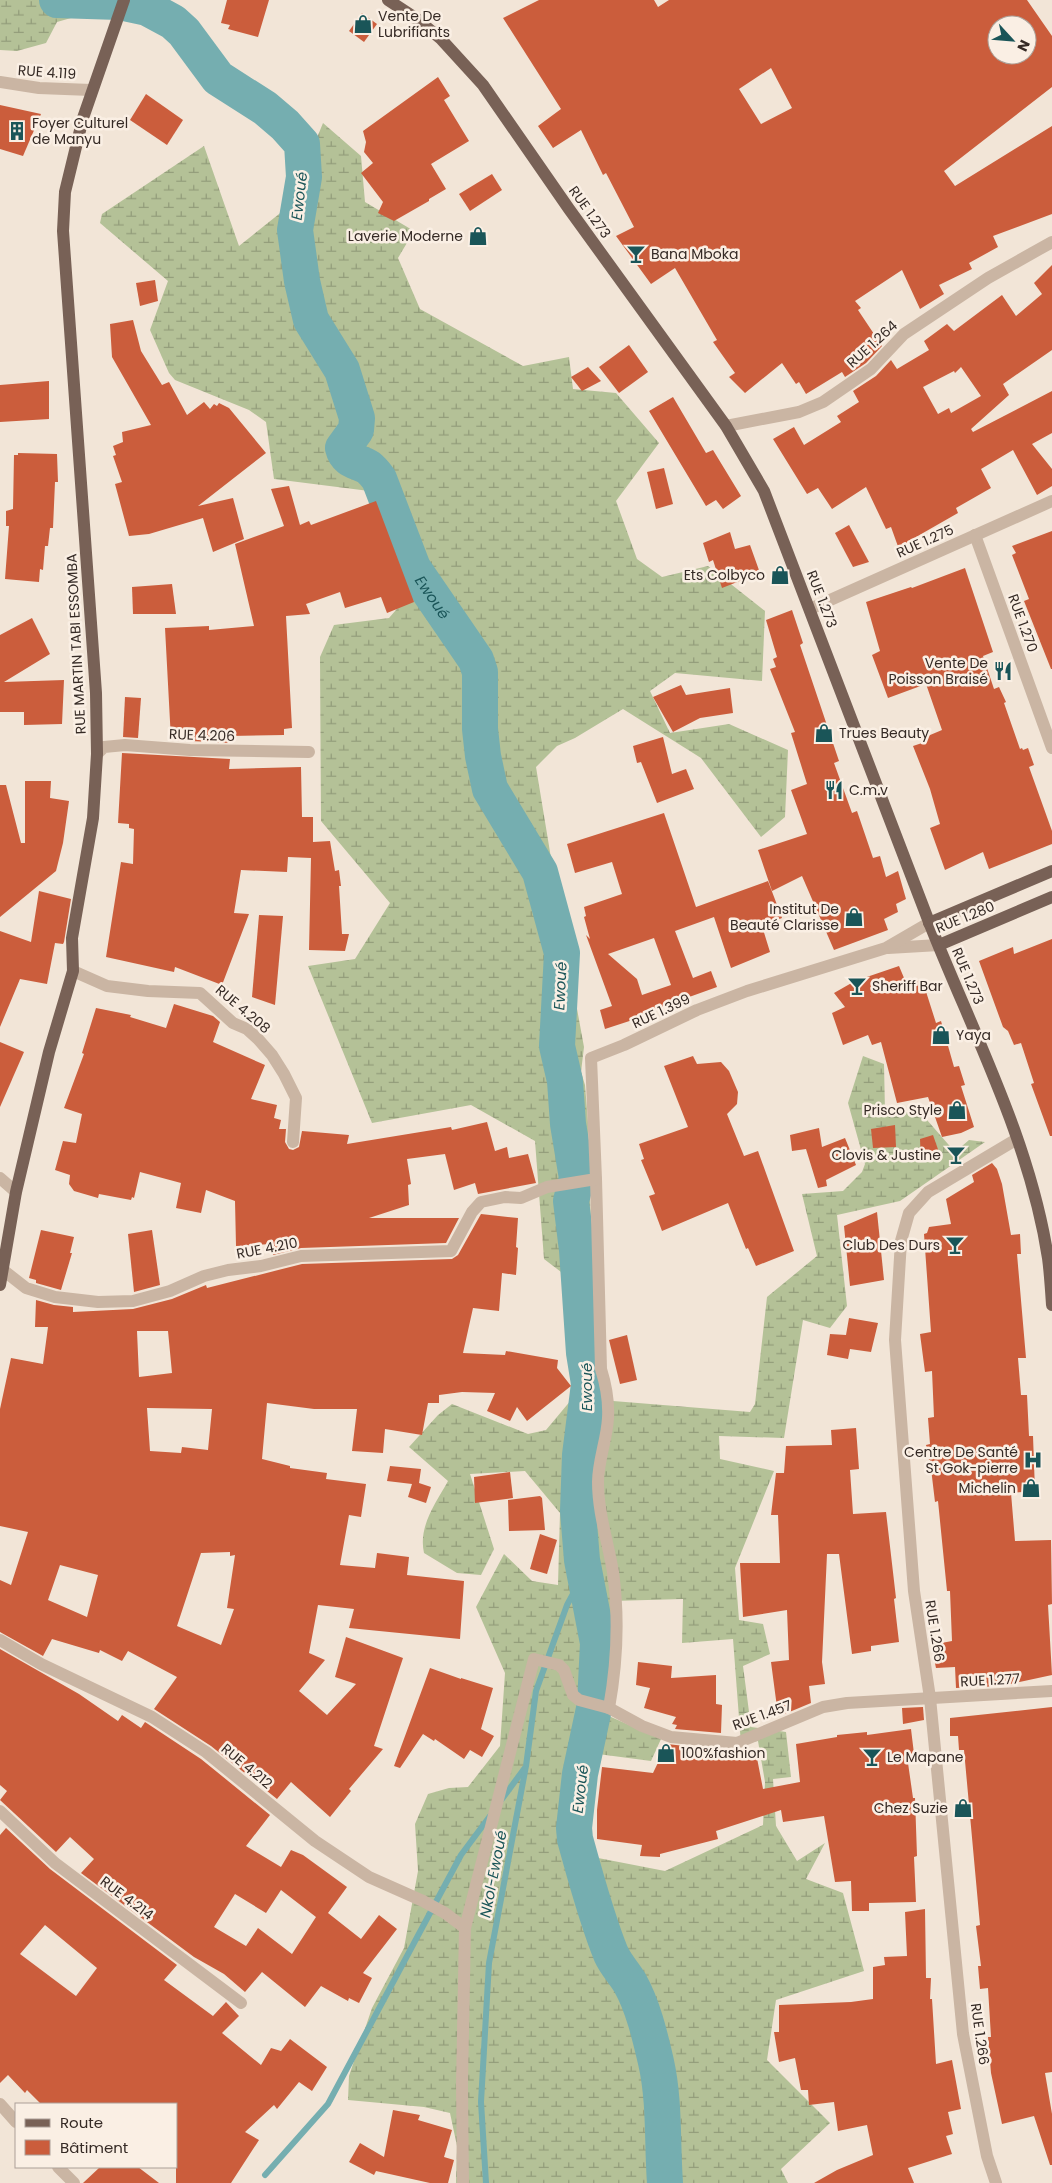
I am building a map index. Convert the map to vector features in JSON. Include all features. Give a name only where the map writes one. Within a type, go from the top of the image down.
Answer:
[{"type":"main road","name":"RUE MARTIN TABI ESSOMBA","points":[[0,1285],[16,1192],[49,1052],[73,971],[72,938],[93,818],[97,754],[95,683],[63,231],[65,192],[91,90],[124,0]]},
{"type":"main road","name":"RUE 1.273","points":[[388,0],[441,39],[483,85],[569,209],[726,426],[764,491],[930,923],[980,1041],[1017,1139],[1040,1216],[1048,1258],[1052,1305]]},
{"type":"main road","name":"RUE 1.280","points":[[930,923],[1052,870]]},
{"type":"main road","name":"RUE 1.280","points":[[939,945],[1052,897]]},
{"type":"street","name":"RUE 4.119","points":[[0,82],[39,88],[91,90]]},
{"type":"street","name":"RUE 1.264","points":[[726,426],[791,414],[823,402],[871,369],[904,334],[988,278],[1052,242]]},
{"type":"street","name":"RUE 1.275","points":[[810,609],[1052,501]]},
{"type":"street","name":"RUE 1.270","points":[[975,535],[1052,748]]},
{"type":"street","name":"RUE 4.206","points":[[97,754],[104,747],[125,745],[190,750],[309,752]]},
{"type":"street","name":"RUE 1.399","points":[[592,1179],[591,1058],[624,1046],[696,1010],[747,991],[886,948],[930,923]]},
{"type":"street","name":"RUE 1.280","points":[[886,948],[939,945]]},
{"type":"street","name":"RUE 4.208","points":[[73,971],[107,986],[148,991],[193,992],[200,993],[206,997],[233,1023],[247,1029],[258,1039],[272,1055],[284,1074],[296,1098],[293,1142]]},
{"type":"street","name":"RUE 1.266","points":[[996,2183],[987,2156],[963,2034],[930,1698],[914,1591],[895,1340],[900,1241],[909,1213],[928,1192],[1017,1139]]},
{"type":"street","points":[[0,1178],[16,1192]]},
{"type":"street","name":"RUE 4.210","points":[[3,1270],[26,1288],[54,1298],[98,1302],[133,1301],[170,1291],[204,1276],[228,1270],[260,1266],[301,1256],[451,1251],[472,1212],[481,1202],[505,1197],[521,1198],[547,1187],[592,1179]]},
{"type":"street","points":[[592,1179],[601,1369],[606,1388],[608,1418],[598,1481],[602,1520],[613,1572],[617,1616],[613,1685],[609,1708]]},
{"type":"street","name":"RUE 4.212","points":[[0,1640],[41,1664],[152,1718],[206,1752],[315,1840],[361,1872],[395,1890],[424,1901],[445,1913],[465,1928]]},
{"type":"street","name":"RUE 1.457","points":[[465,1928],[534,1659],[559,1665],[564,1670],[573,1696],[579,1700],[609,1708],[642,1726],[670,1736],[737,1743],[824,1708],[847,1702],[930,1698]]},
{"type":"street","name":"RUE 1.277","points":[[930,1698],[1052,1691]]},
{"type":"street","name":"RUE 4.214","points":[[0,1811],[55,1863],[241,2003]]},
{"type":"street","points":[[463,2183],[462,2084],[465,1928]]},
{"type":"street","points":[[0,2104],[15,2121]]},
{"type":"street","points":[[59,2168],[74,2183]]},
{"type":"green space","points":[[0,0],[98,0],[92,12],[57,22],[46,43],[17,51],[0,50]]},
{"type":"green space","points":[[323,123],[361,156],[365,202],[414,231],[398,258],[420,309],[523,366],[569,357],[573,389],[616,393],[659,443],[616,501],[637,559],[662,577],[708,566],[765,611],[762,681],[675,673],[650,691],[670,733],[729,724],[788,750],[785,817],[761,837],[701,758],[623,709],[575,738],[557,746],[536,767],[584,1047],[581,1072],[585,1085],[588,1122],[595,1372],[600,1390],[613,1401],[750,1412],[755,1404],[767,1297],[817,1256],[802,1194],[843,1191],[862,1172],[865,1164],[848,1103],[863,1056],[884,1064],[885,1112],[920,1112],[955,1152],[969,1140],[985,1142],[900,1201],[837,1215],[847,1306],[830,1328],[803,1320],[784,1438],[719,1436],[720,1459],[774,1471],[735,1568],[739,1620],[763,1624],[770,1654],[743,1666],[751,1727],[786,1732],[791,1777],[773,1779],[776,1826],[797,1861],[825,1843],[806,1879],[843,1893],[864,1971],[776,2000],[767,2060],[830,2123],[781,2169],[788,2183],[456,2183],[457,2146],[450,2113],[424,2107],[348,2100],[349,2076],[372,2008],[404,1948],[418,1871],[415,1824],[428,1794],[449,1788],[468,1787],[500,1746],[505,1673],[476,1607],[504,1554],[532,1581],[558,1585],[560,1513],[525,1471],[470,1474],[494,1549],[481,1575],[457,1573],[424,1553],[424,1533],[429,1515],[448,1481],[409,1447],[438,1415],[452,1404],[528,1434],[546,1430],[582,1387],[569,1278],[544,1259],[535,1141],[471,1105],[372,1123],[308,966],[355,959],[390,903],[321,821],[320,657],[334,625],[389,618],[415,588],[377,492],[274,479],[266,422],[249,410],[175,380],[169,373],[150,330],[168,281],[100,223],[102,214],[204,146],[239,246],[289,206]],"holes":[[[683,1599],[682,1643],[733,1639],[741,1744],[758,1741],[765,1782],[763,1825],[665,1871],[593,1857],[590,1844],[589,1819],[598,1754],[651,1761],[661,1739],[602,1713],[612,1601]]]},
{"type":"building","points":[[227,0],[269,0],[258,37],[228,29],[230,25],[221,23]]},
{"type":"building","points":[[539,0],[654,0],[658,7],[669,0],[1027,0],[1052,36],[1052,87],[944,171],[955,186],[1052,126],[1052,214],[993,236],[998,247],[969,263],[972,269],[939,285],[944,294],[920,309],[902,270],[855,301],[861,308],[858,310],[882,346],[866,363],[845,377],[842,372],[806,394],[799,382],[796,384],[782,363],[745,393],[729,377],[735,373],[713,342],[717,340],[675,268],[651,284],[616,236],[634,227],[606,173],[603,175],[581,130],[553,148],[538,126],[561,109],[503,18]],"holes":[[[771,68],[792,108],[761,124],[739,89]]]},
{"type":"building","points":[[362,13],[377,24],[364,42],[349,31]]},
{"type":"building","points":[[438,77],[450,96],[444,100],[469,141],[431,164],[446,189],[394,221],[378,213],[383,202],[361,173],[373,163],[364,152],[366,142],[363,131]]},
{"type":"building","points":[[146,94],[183,120],[167,145],[130,120]]},
{"type":"building","name":"Foyer Culturel de Manyu","points":[[0,105],[41,114],[23,156],[0,149]]},
{"type":"building","points":[[492,174],[502,190],[470,211],[459,194]]},
{"type":"building","points":[[1052,265],[1052,350],[1003,384],[1009,395],[971,429],[973,432],[1052,391],[1052,433],[1032,444],[1052,469],[1052,486],[1037,495],[1013,450],[981,469],[991,488],[956,508],[958,513],[916,537],[920,545],[900,552],[891,527],[886,529],[866,487],[832,509],[818,488],[807,494],[773,439],[794,427],[804,445],[841,422],[837,416],[859,402],[853,391],[876,376],[891,360],[897,369],[929,350],[924,341],[947,324],[954,331],[1002,295],[1016,316],[1042,294],[1034,283]],"holes":[[[961,367],[981,396],[951,413],[949,408],[938,414],[923,387],[954,371],[955,373]]]},
{"type":"building","points":[[155,280],[158,301],[140,306],[136,283]]},
{"type":"building","points":[[133,320],[141,351],[162,385],[169,382],[187,415],[204,402],[210,409],[214,404],[217,406],[219,403],[229,408],[266,453],[198,506],[233,498],[244,539],[213,552],[203,518],[149,534],[129,536],[115,484],[122,482],[113,456],[116,455],[113,446],[123,442],[122,432],[151,425],[112,357],[110,324]]},
{"type":"building","points":[[629,345],[648,372],[619,393],[599,367]]},
{"type":"building","points":[[588,367],[601,381],[582,391],[571,377]]},
{"type":"building","points":[[49,381],[49,419],[0,422],[0,385]]},
{"type":"building","points":[[673,397],[706,453],[713,450],[741,496],[723,509],[716,500],[706,506],[649,411]]},
{"type":"building","points":[[18,453],[57,454],[58,482],[55,482],[53,528],[50,528],[48,546],[45,546],[43,570],[40,569],[39,582],[5,579],[9,526],[6,526],[6,511],[13,509],[14,455],[18,455]]},
{"type":"building","points":[[664,468],[673,504],[656,509],[647,472]]},
{"type":"building","points":[[289,486],[300,525],[309,521],[311,525],[376,501],[414,602],[387,613],[381,597],[345,608],[340,592],[306,604],[310,614],[286,616],[292,728],[284,729],[284,735],[230,736],[230,743],[171,740],[165,628],[209,626],[209,630],[254,626],[235,544],[284,526],[271,489]]},
{"type":"building","points":[[849,525],[869,562],[853,567],[835,533]]},
{"type":"building","points":[[1052,531],[1051,669],[1024,601],[1029,599],[1012,555],[1016,553],[1012,546]]},
{"type":"building","points":[[730,532],[735,549],[750,545],[760,573],[722,588],[713,560],[709,562],[703,543]]},
{"type":"building","points":[[965,568],[993,652],[983,656],[994,689],[999,687],[1006,702],[1004,703],[1020,749],[1028,748],[1034,765],[1029,767],[1052,831],[1052,844],[989,869],[983,852],[945,870],[930,828],[940,824],[930,789],[913,746],[925,742],[923,738],[942,730],[926,684],[888,698],[872,655],[880,651],[866,602],[912,588]]},
{"type":"building","points":[[172,584],[176,614],[133,614],[132,587]]},
{"type":"building","points":[[792,610],[803,643],[800,645],[839,761],[834,763],[852,813],[857,811],[873,858],[880,856],[886,877],[898,871],[906,899],[896,904],[898,912],[884,919],[888,930],[834,950],[802,876],[772,891],[758,850],[807,834],[791,790],[807,784],[791,733],[795,732],[770,669],[776,667],[773,659],[777,657],[766,620]]},
{"type":"building","points":[[32,618],[50,654],[4,682],[64,680],[62,724],[24,725],[24,712],[0,712],[0,635]]},
{"type":"building","points":[[681,685],[686,695],[730,688],[733,713],[700,718],[673,732],[653,697]]},
{"type":"building","points":[[125,697],[141,698],[138,738],[123,737]]},
{"type":"building","points":[[663,737],[672,774],[686,769],[694,789],[657,803],[641,762],[637,763],[633,746]]},
{"type":"building","points":[[122,753],[230,759],[229,769],[301,767],[302,817],[313,817],[313,842],[330,841],[335,871],[339,870],[342,934],[349,934],[345,951],[309,950],[311,858],[288,857],[287,872],[241,870],[234,913],[249,914],[222,985],[175,967],[174,972],[106,957],[121,862],[133,864],[134,829],[129,828],[129,824],[118,823]]},
{"type":"building","points":[[25,781],[51,781],[50,798],[69,801],[63,843],[56,871],[0,917],[0,785],[6,785],[21,843],[25,843]]},
{"type":"building","points":[[664,813],[696,907],[768,881],[782,918],[762,926],[770,952],[731,968],[714,917],[675,931],[693,978],[711,971],[717,987],[653,1010],[654,1013],[605,1029],[600,1010],[612,1006],[586,935],[590,939],[584,917],[586,916],[584,907],[622,894],[612,862],[575,873],[567,844]],"holes":[[[654,938],[671,985],[642,995],[637,979],[608,954]]]},
{"type":"building","points":[[39,891],[71,899],[64,942],[63,944],[55,943],[47,984],[20,979],[0,1027],[0,931],[31,942]]},
{"type":"building","points":[[259,915],[283,916],[275,1005],[252,997]]},
{"type":"building","points":[[1052,939],[1052,1136],[1050,1136],[1031,1084],[1034,1083],[1021,1043],[1014,1045],[1008,1031],[1003,1027],[979,961],[1013,947],[1014,954]]},
{"type":"building","points":[[899,966],[907,985],[922,979],[936,1023],[941,1021],[954,1067],[959,1066],[965,1085],[961,1086],[974,1127],[961,1133],[942,1137],[928,1097],[897,1103],[881,1042],[872,1045],[868,1035],[843,1045],[832,1013],[845,1007],[834,993],[855,981]]},
{"type":"building","points":[[174,1004],[213,1016],[220,1022],[213,1042],[265,1065],[251,1099],[277,1105],[274,1118],[281,1120],[279,1129],[286,1129],[285,1142],[289,1149],[293,1150],[299,1147],[302,1131],[349,1135],[347,1144],[451,1127],[452,1130],[487,1122],[495,1151],[507,1147],[509,1158],[528,1154],[536,1183],[478,1194],[475,1183],[454,1190],[445,1154],[407,1159],[411,1184],[408,1185],[409,1205],[369,1218],[459,1218],[446,1243],[301,1248],[273,1255],[272,1244],[236,1246],[235,1201],[206,1190],[201,1213],[176,1208],[181,1183],[140,1172],[134,1198],[132,1197],[131,1200],[99,1194],[98,1198],[74,1191],[69,1184],[70,1175],[55,1170],[63,1141],[76,1143],[82,1114],[64,1108],[84,1054],[82,1053],[96,1008],[131,1015],[130,1017],[166,1028]]},
{"type":"building","points":[[0,1042],[24,1052],[0,1107]]},
{"type":"building","points":[[693,1056],[697,1064],[721,1062],[729,1071],[738,1092],[737,1104],[727,1114],[744,1156],[758,1151],[794,1251],[756,1266],[748,1248],[746,1249],[728,1203],[662,1231],[649,1196],[655,1194],[641,1160],[644,1159],[639,1144],[688,1127],[664,1066]]},
{"type":"building","points":[[895,1125],[896,1147],[873,1148],[871,1129]]},
{"type":"building","points":[[819,1128],[822,1147],[845,1138],[856,1165],[826,1180],[827,1186],[818,1188],[806,1149],[792,1151],[790,1135]]},
{"type":"building","points":[[933,1135],[941,1158],[921,1162],[920,1139]]},
{"type":"building","points":[[992,1163],[997,1169],[1002,1184],[1011,1235],[1020,1234],[1021,1254],[1017,1254],[1026,1358],[1018,1358],[1021,1395],[1027,1395],[1029,1436],[1033,1436],[1035,1491],[1011,1493],[1015,1541],[1051,1540],[1052,1604],[1048,1605],[1052,1675],[1001,1686],[956,1688],[955,1667],[936,1668],[931,1645],[952,1641],[950,1591],[947,1591],[938,1501],[935,1502],[930,1460],[926,1445],[930,1444],[928,1418],[934,1417],[932,1371],[925,1372],[920,1334],[931,1332],[924,1234],[927,1233],[929,1227],[951,1224],[946,1199],[974,1182],[972,1175]]},
{"type":"building","points":[[877,1212],[884,1280],[850,1286],[844,1226]]},
{"type":"building","points":[[481,1214],[518,1218],[516,1275],[502,1273],[499,1311],[473,1308],[463,1353],[505,1355],[506,1351],[558,1360],[557,1368],[571,1386],[527,1421],[517,1407],[510,1421],[487,1411],[495,1393],[462,1392],[439,1395],[439,1403],[428,1403],[422,1435],[385,1429],[383,1453],[352,1451],[357,1409],[314,1409],[267,1403],[262,1459],[290,1466],[290,1468],[327,1473],[326,1479],[366,1484],[361,1517],[349,1515],[340,1565],[375,1568],[377,1553],[409,1557],[407,1575],[464,1581],[460,1639],[349,1628],[354,1609],[318,1605],[309,1653],[325,1660],[299,1691],[327,1715],[356,1684],[335,1677],[346,1637],[403,1658],[374,1746],[383,1749],[349,1789],[351,1791],[330,1817],[291,1782],[277,1799],[211,1746],[154,1709],[177,1677],[128,1651],[122,1661],[100,1650],[99,1653],[52,1639],[43,1656],[0,1632],[0,1580],[11,1585],[28,1532],[0,1526],[0,1409],[11,1358],[43,1364],[48,1327],[35,1327],[36,1300],[54,1305],[73,1307],[73,1312],[133,1309],[172,1299],[206,1285],[207,1288],[302,1264],[452,1259],[458,1255]],"holes":[[[137,1331],[168,1331],[172,1373],[139,1377]],[[147,1408],[212,1409],[208,1450],[182,1447],[181,1453],[150,1451]],[[230,1552],[230,1556],[235,1555],[227,1608],[234,1609],[221,1645],[177,1626],[201,1553]],[[60,1565],[98,1575],[87,1617],[48,1600]]]},
{"type":"building","points":[[41,1230],[74,1237],[70,1253],[72,1253],[61,1290],[36,1283],[36,1280],[29,1278]]},
{"type":"building","points":[[152,1230],[160,1285],[134,1292],[128,1234]]},
{"type":"building","points":[[849,1318],[878,1323],[871,1352],[850,1349],[848,1359],[827,1355],[830,1334],[846,1335]]},
{"type":"building","points":[[627,1335],[637,1380],[620,1384],[609,1340]]},
{"type":"building","points":[[856,1428],[859,1469],[850,1470],[853,1514],[886,1512],[899,1642],[871,1646],[871,1651],[852,1654],[839,1554],[827,1554],[822,1662],[825,1684],[809,1686],[811,1703],[778,1715],[771,1662],[789,1660],[787,1610],[743,1617],[740,1563],[780,1563],[778,1515],[771,1515],[776,1473],[784,1473],[786,1446],[832,1445],[831,1430]]},
{"type":"building","points":[[390,1466],[421,1469],[419,1483],[431,1487],[426,1503],[408,1497],[412,1484],[387,1481]]},
{"type":"building","points":[[510,1472],[513,1498],[475,1503],[474,1477]]},
{"type":"building","points":[[540,1496],[542,1498],[545,1530],[509,1531],[508,1500]]},
{"type":"building","points":[[540,1534],[557,1540],[547,1574],[530,1569]]},
{"type":"building","points":[[0,1649],[79,1694],[118,1721],[122,1715],[141,1728],[145,1722],[201,1759],[270,1815],[246,1846],[281,1867],[291,1850],[303,1855],[347,1887],[328,1913],[361,1939],[379,1915],[397,1929],[363,1973],[372,1978],[359,2003],[349,1998],[348,2001],[321,1986],[305,2007],[262,1972],[245,1992],[224,1974],[194,1957],[81,1873],[94,1859],[70,1837],[56,1852],[0,1800],[7,1791],[0,1785]],"holes":[[[281,1890],[316,1917],[292,1954],[258,1928],[246,1946],[214,1927],[235,1894],[266,1913]]]},
{"type":"building","points":[[638,1662],[672,1666],[671,1678],[716,1675],[716,1704],[722,1705],[721,1733],[675,1729],[677,1725],[672,1724],[676,1717],[644,1708],[650,1688],[636,1685]]},
{"type":"building","points":[[430,1668],[493,1688],[481,1729],[494,1736],[482,1757],[470,1750],[464,1759],[435,1739],[434,1741],[423,1734],[400,1768],[394,1766]]},
{"type":"building","points":[[923,1707],[924,1720],[903,1724],[902,1708]]},
{"type":"building","points":[[1052,1707],[1052,2072],[1045,2073],[1052,2114],[1052,2165],[1050,2165],[1034,2116],[1002,2124],[991,2073],[988,2037],[991,2037],[988,1988],[980,1989],[978,1966],[981,1966],[976,1926],[980,1925],[964,1750],[959,1750],[958,1736],[950,1736],[950,1718]]},
{"type":"building","points":[[911,1729],[915,1762],[908,1763],[913,1798],[915,1798],[917,1856],[914,1857],[916,1902],[869,1903],[869,1911],[852,1911],[851,1881],[835,1882],[824,1816],[783,1822],[781,1810],[716,1831],[718,1839],[660,1854],[660,1857],[640,1856],[642,1845],[597,1839],[597,1810],[602,1767],[653,1773],[667,1744],[721,1750],[721,1752],[745,1749],[746,1753],[756,1753],[763,1789],[800,1782],[796,1744],[837,1737],[837,1735],[867,1732],[867,1735]]},
{"type":"building","points":[[6,1828],[50,1869],[177,1965],[164,1980],[213,2016],[226,2002],[239,2016],[222,2033],[261,2065],[271,2048],[281,2051],[290,2039],[327,2067],[312,2091],[299,2082],[277,2109],[274,2105],[245,2132],[259,2140],[231,2183],[176,2183],[176,2168],[178,2168],[178,2103],[40,2103],[27,2090],[25,2093],[8,2075],[0,2083],[0,1835]],"holes":[[[45,1925],[97,1968],[76,1996],[20,1954]]]},
{"type":"building","points":[[925,1909],[926,1978],[931,1978],[930,1999],[932,1999],[936,2064],[952,2060],[961,2109],[948,2112],[953,2134],[946,2136],[952,2154],[908,2168],[914,2183],[814,2183],[837,2170],[873,2155],[867,2125],[838,2131],[834,2102],[809,2105],[808,2090],[801,2090],[795,2058],[779,2062],[774,2032],[779,2032],[779,2005],[851,2002],[873,1999],[873,1967],[885,1965],[884,1957],[907,1956],[905,1912]]},
{"type":"building","points":[[393,2110],[420,2115],[418,2120],[452,2130],[444,2157],[454,2160],[448,2183],[430,2183],[376,2171],[374,2175],[349,2162],[360,2143],[384,2157]]},
{"type":"building","points":[[99,2168],[139,2168],[159,2183],[83,2183]]},
{"type":"waterway","name":"Ewoué","points":[[57,0],[119,2],[147,8],[173,22],[184,32],[218,78],[265,108],[285,125],[302,144],[304,177],[295,230],[302,281],[311,320],[342,370],[357,418],[356,430],[343,448],[344,452],[349,458],[368,467],[379,479],[413,568],[476,660],[480,672],[480,729],[490,789],[540,872],[562,953],[557,1046],[565,1081],[568,1124],[577,1178],[571,1201],[577,1250],[584,1353],[589,1384],[580,1455],[578,1511],[582,1560],[598,1643],[595,1704],[580,1774],[574,1828],[575,1839],[606,1940],[613,1958],[635,1992],[649,2032],[661,2092],[665,2183]]},
{"type":"waterway","name":"Nkol-Ewoué","points":[[486,2183],[481,2102],[489,1963],[526,1766],[536,1691],[567,1605],[574,1592],[586,1583]]},
{"type":"waterway","points":[[502,1799],[524,1769]]},
{"type":"waterway","points":[[265,2175],[328,2104],[461,1855],[490,1816]]},
{"type":"place","name":"Vente De Lubrifiants","points":[[363,24]]},
{"type":"place","name":"Foyer Culturel de Manyu","points":[[17,131]]},
{"type":"place","name":"Laverie Moderne","points":[[478,236]]},
{"type":"place","name":"Bana Mboka","points":[[636,254]]},
{"type":"place","name":"Ets Colbyco","points":[[780,575]]},
{"type":"place","name":"Vente De Poisson Braisé","points":[[1003,671]]},
{"type":"place","name":"Trues Beauty","points":[[824,733]]},
{"type":"place","name":"C.m.v","points":[[834,790]]},
{"type":"place","name":"Institut De Beauté Clarisse","points":[[854,917]]},
{"type":"place","name":"Sheriff Bar","points":[[857,986]]},
{"type":"place","name":"Yaya","points":[[941,1035]]},
{"type":"place","name":"Prisco Style","points":[[957,1110]]},
{"type":"place","name":"Clovis & Justine","points":[[956,1155]]},
{"type":"place","name":"Club Des Durs","points":[[955,1245]]},
{"type":"place","name":"Centre De Santé St Gok-pierre","points":[[1033,1460]]},
{"type":"place","name":"Michelin","points":[[1031,1488]]},
{"type":"place","name":"100%fashion","points":[[666,1753]]},
{"type":"place","name":"Le Mapane","points":[[872,1757]]},
{"type":"place","name":"Chez Suzie","points":[[963,1808]]}]
